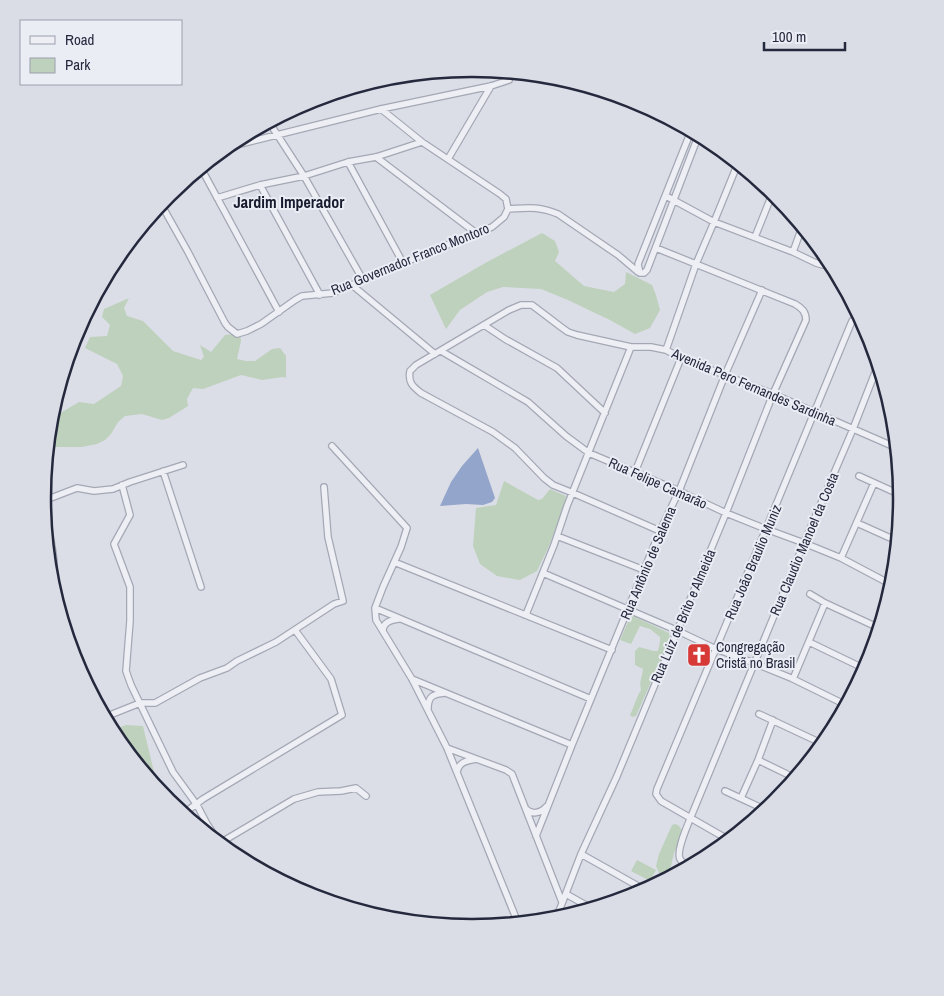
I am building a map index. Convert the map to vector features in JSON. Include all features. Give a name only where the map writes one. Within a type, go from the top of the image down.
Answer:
[{"type":"street","points":[[248,142],[491,86],[509,80]]},
{"type":"street","points":[[448,159],[491,86]]},
{"type":"street","points":[[381,110],[422,142],[500,194],[506,199],[508,209],[534,207],[558,214],[641,273]]},
{"type":"street","points":[[273,128],[304,176],[363,280]]},
{"type":"street","points":[[641,273],[638,269],[638,264],[688,138]]},
{"type":"street","points":[[217,198],[304,176],[348,162],[376,157],[422,142]]},
{"type":"street","points":[[641,273],[647,270],[695,142]]},
{"type":"street","points":[[376,157],[476,233]]},
{"type":"street","points":[[348,162],[403,263]]},
{"type":"street","points":[[666,350],[696,264],[735,170]]},
{"type":"street","points":[[204,174],[279,312]]},
{"type":"street","points":[[260,186],[320,295]]},
{"type":"street","points":[[666,196],[714,222],[822,265]]},
{"type":"street","points":[[755,238],[770,200]]},
{"type":"street","name":"Rua Governador Franco Montoro","points":[[164,211],[228,327],[233,332],[240,334],[261,324],[302,296],[333,292],[492,227],[499,222],[508,209]]},
{"type":"street","points":[[793,252],[799,234]]},
{"type":"street","points":[[656,248],[762,290]]},
{"type":"street","points":[[352,284],[435,354]]},
{"type":"street","name":"Rua Luiz de Brito e Almeida","points":[[559,910],[726,513],[773,394],[806,320],[805,313],[801,307],[762,290]]},
{"type":"street","name":"Rua Antônio de Salema","points":[[536,836],[660,531],[679,491],[725,375],[762,290]]},
{"type":"street","name":"Avenida Pero Fernandes Sardinha","points":[[484,325],[514,308],[528,304],[568,332],[631,347],[652,347],[666,350],[681,358],[773,394],[889,444]]},
{"type":"street","name":"Rua João Braulio Muniz","points":[[690,818],[661,801],[656,794],[657,789],[852,321]]},
{"type":"street","points":[[606,413],[557,368],[484,325],[416,365],[410,371],[412,386],[421,393],[492,432],[515,448],[553,485],[660,531]]},
{"type":"street","points":[[525,615],[528,615],[527,612],[543,574],[567,506],[631,347]]},
{"type":"street","name":"Rua Felipe Camarão","points":[[442,351],[528,402],[566,436],[589,453],[766,530],[804,542],[841,558],[885,581]]},
{"type":"street","points":[[635,472],[681,358]]},
{"type":"street","name":"Rua Claudio Manoel da Costa","points":[[682,862],[680,850],[690,818],[874,376]]},
{"type":"street","points":[[332,446],[408,528],[375,608],[376,620],[412,679],[447,748],[515,916]]},
{"type":"street","points":[[51,498],[77,488],[94,491],[113,489],[183,465]]},
{"type":"street","points":[[163,471],[202,587]]},
{"type":"street","points":[[860,476],[893,491]]},
{"type":"street","points":[[841,558],[874,483]]},
{"type":"street","points":[[122,485],[130,515],[114,544],[130,587],[130,621],[126,671],[173,772],[197,804],[207,825]]},
{"type":"street","points":[[112,715],[140,703],[155,703],[200,678],[227,668],[276,642],[334,604],[343,601],[328,537],[324,487]]},
{"type":"street","points":[[857,523],[891,538]]},
{"type":"street","points":[[557,536],[644,570]]},
{"type":"street","points":[[394,562],[612,650]]},
{"type":"street","points":[[543,574],[676,630],[716,649],[754,663],[839,702]]},
{"type":"street","points":[[810,594],[872,625]]},
{"type":"street","points":[[793,680],[825,603]]},
{"type":"street","points":[[375,608],[591,698]]},
{"type":"street","points":[[383,631],[388,621],[400,618]]},
{"type":"street","points":[[190,809],[342,715],[331,679],[295,630]]},
{"type":"street","points":[[809,642],[858,666]]},
{"type":"street","points":[[412,679],[572,745]]},
{"type":"street","points":[[429,712],[428,703],[430,698],[437,694],[446,693]]},
{"type":"street","points":[[759,714],[816,741]]},
{"type":"street","points":[[741,798],[773,720]]},
{"type":"street","points":[[447,748],[512,774],[562,902]]},
{"type":"street","points":[[457,772],[460,764],[477,759]]},
{"type":"street","points":[[758,760],[788,775]]},
{"type":"street","points":[[226,839],[294,799],[318,792],[356,788],[366,796]]},
{"type":"street","points":[[724,790],[758,806]]},
{"type":"street","points":[[525,807],[529,812],[536,813],[548,806]]},
{"type":"street","points":[[690,818],[722,836]]},
{"type":"street","points":[[582,854],[637,885]]},
{"type":"street","points":[[566,894],[583,903]]},
{"type":"green space","points":[[542,233],[555,241],[559,252],[555,261],[584,286],[614,292],[625,284],[626,272],[652,285],[660,310],[650,328],[635,334],[608,319],[541,289],[503,287],[487,292],[460,310],[446,329],[430,295]]},
{"type":"green space","points":[[129,298],[124,308],[127,316],[143,321],[173,351],[201,360],[204,357],[200,345],[211,352],[225,335],[240,333],[241,341],[237,359],[255,361],[272,349],[280,348],[286,356],[286,378],[262,380],[241,375],[203,389],[193,388],[187,399],[188,406],[169,418],[162,420],[142,414],[125,416],[118,422],[105,440],[97,444],[82,447],[55,447],[60,413],[79,402],[94,404],[121,386],[123,376],[117,364],[85,348],[90,337],[107,336],[110,325],[102,317],[104,309]]},
{"type":"green space","points":[[504,481],[538,500],[542,499],[550,489],[566,496],[564,507],[549,546],[537,571],[520,580],[497,576],[480,564],[473,546],[476,508],[496,505]]},
{"type":"green space","points":[[631,615],[669,633],[670,639],[636,716],[632,717],[630,715],[641,690],[640,682],[643,669],[635,665],[635,651],[639,647],[658,651],[660,637],[650,629],[640,626],[631,644],[620,640]]},
{"type":"green space","points":[[126,725],[143,726],[154,772],[138,754],[119,727]]},
{"type":"green space","points":[[672,825],[678,825],[683,831],[671,866],[669,869],[659,873],[656,866],[659,854]]},
{"type":"green space","points":[[637,860],[656,870],[652,878],[648,880],[631,871]]},
{"type":"water","points":[[478,448],[495,498],[492,502],[483,505],[440,506],[451,482]]},
{"type":"place","name":"Congregação Cristã no Brasil","points":[[699,655]]},
{"type":"district","name":"Jardim Imperador","points":[[289,202]]}]
